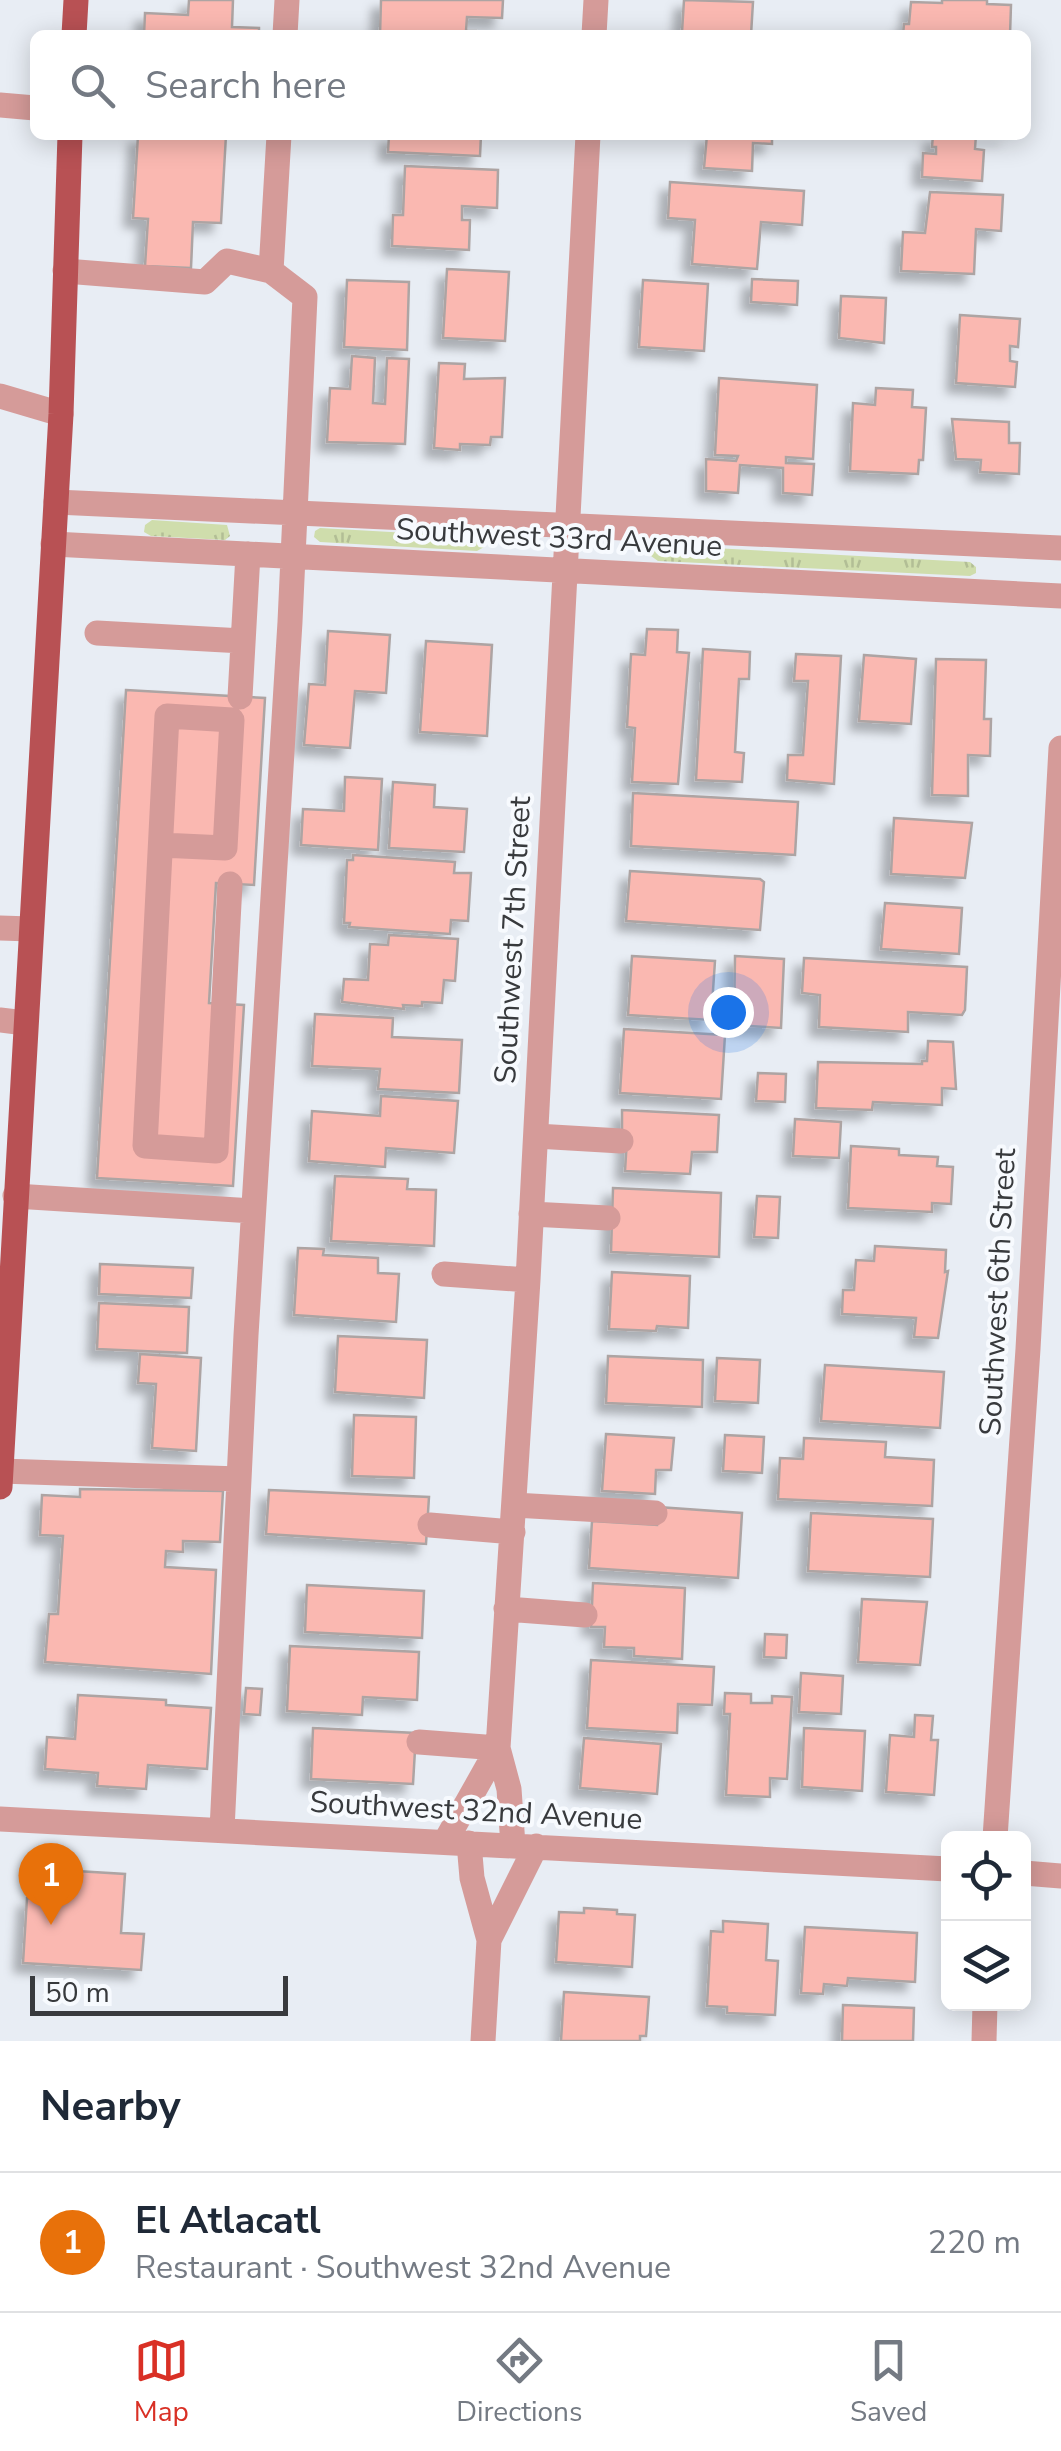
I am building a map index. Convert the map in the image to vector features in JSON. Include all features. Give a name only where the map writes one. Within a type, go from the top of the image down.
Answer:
[{"type":"main road","points":[[74,30],[76,0]]},
{"type":"main road","points":[[0,1487],[15,1196],[9,1152],[13,1021],[31,929],[56,502],[70,140]]},
{"type":"street","points":[[285,30],[287,0]]},
{"type":"street","points":[[594,30],[596,0]]},
{"type":"street","points":[[0,105],[30,108]]},
{"type":"street","points":[[271,271],[279,140]]},
{"type":"street","name":"Southwest 7th Street","points":[[524,1846],[498,1748],[528,1280],[588,140]]},
{"type":"street","points":[[65,271],[206,282],[227,261],[271,271],[305,297],[222,1830]]},
{"type":"street","points":[[0,396],[60,414]]},
{"type":"street","name":"Southwest 33rd Avenue","points":[[56,502],[1061,548]]},
{"type":"street","name":"Southwest 33rd Avenue","points":[[53,544],[1061,596]]},
{"type":"street","points":[[240,697],[248,554]]},
{"type":"street","points":[[97,633],[244,641]]},
{"type":"street","points":[[161,845],[225,848],[232,720],[168,716],[161,845],[145,1146],[216,1151],[230,884]]},
{"type":"street","name":"Southwest 6th Street","points":[[995,1831],[1028,1349],[1061,748]]},
{"type":"street","points":[[0,928],[31,929]]},
{"type":"street","points":[[536,1136],[622,1141]]},
{"type":"street","points":[[15,1196],[253,1211]]},
{"type":"street","points":[[531,1214],[608,1218]]},
{"type":"street","points":[[444,1274],[528,1280]]},
{"type":"street","points":[[1,1470],[239,1479]]},
{"type":"street","points":[[514,1504],[655,1513]]},
{"type":"street","points":[[430,1525],[512,1532]]},
{"type":"street","points":[[506,1610],[584,1615]]},
{"type":"street","points":[[419,1742],[498,1748]]},
{"type":"street","name":"Southwest 7th Street","points":[[457,1843],[498,1748]]},
{"type":"street","name":"Southwest 32nd Avenue","points":[[0,1818],[941,1869]]},
{"type":"street","points":[[457,1843],[472,1878],[489,1940]]},
{"type":"street","points":[[484,2041],[489,1940],[524,1846]]},
{"type":"street","points":[[1031,1874],[1061,1876]]},
{"type":"street","points":[[984,2041],[986,2011]]},
{"type":"green space","points":[[152,520],[227,525],[230,536],[225,540],[151,536],[144,532],[145,525]]},
{"type":"green space","points":[[320,528],[479,537],[484,540],[484,547],[477,551],[320,542],[314,537]]},
{"type":"green space","points":[[659,545],[970,562],[976,573],[970,576],[658,561],[651,556],[652,549]]},
{"type":"building","points":[[189,0],[233,0],[232,27],[259,30],[144,30],[145,13],[188,15]]},
{"type":"building","points":[[381,0],[503,0],[502,18],[467,17],[466,30],[380,30]]},
{"type":"building","points":[[684,0],[753,2],[751,30],[682,30]]},
{"type":"building","points":[[987,0],[987,4],[1011,5],[1010,30],[903,30],[904,24],[909,24],[911,2]]},
{"type":"building","points":[[138,140],[226,140],[221,223],[193,222],[191,268],[145,266],[148,219],[133,218]]},
{"type":"building","points":[[389,140],[481,140],[480,156],[388,152]]},
{"type":"building","points":[[707,140],[772,140],[772,144],[753,143],[752,171],[704,168]]},
{"type":"building","points":[[933,140],[976,140],[975,149],[984,150],[982,181],[922,177],[923,153],[936,154],[936,147],[932,147]]},
{"type":"building","points":[[405,166],[498,170],[497,208],[462,206],[462,220],[470,220],[469,250],[392,246],[393,215],[403,215]]},
{"type":"building","points":[[670,182],[804,191],[802,225],[761,222],[757,269],[692,264],[695,220],[668,218]]},
{"type":"building","points":[[930,192],[1003,195],[1001,231],[976,229],[974,274],[901,271],[903,232],[925,233]]},
{"type":"building","points":[[447,269],[509,272],[505,341],[443,338]]},
{"type":"building","points":[[752,279],[798,281],[797,305],[751,302]]},
{"type":"building","points":[[347,280],[409,282],[407,350],[344,347]]},
{"type":"building","points":[[643,280],[708,284],[704,351],[639,347]]},
{"type":"building","points":[[841,296],[886,298],[884,343],[839,338]]},
{"type":"building","points":[[960,315],[1020,319],[1018,347],[1010,346],[1010,361],[1017,362],[1015,387],[956,383]]},
{"type":"building","points":[[352,356],[375,358],[373,403],[385,404],[387,358],[409,359],[405,444],[327,442],[330,388],[350,389]]},
{"type":"building","points":[[439,363],[465,364],[464,379],[505,378],[502,437],[491,437],[490,445],[460,444],[460,450],[434,448]]},
{"type":"building","points":[[719,378],[817,385],[813,459],[786,457],[786,463],[814,464],[812,495],[783,493],[783,468],[740,465],[738,493],[706,491],[706,459],[736,461],[738,456],[715,455]]},
{"type":"building","points":[[876,388],[913,390],[912,407],[926,408],[923,460],[919,460],[918,474],[850,471],[853,403],[875,405]]},
{"type":"building","points":[[952,419],[1009,422],[1009,443],[1020,443],[1019,474],[980,472],[981,460],[956,459]]},
{"type":"building","points":[[647,629],[678,630],[677,652],[689,653],[678,784],[632,782],[635,728],[627,727],[631,654],[645,655]]},
{"type":"building","points":[[328,631],[390,635],[386,693],[355,691],[350,748],[304,745],[309,684],[325,685]]},
{"type":"building","points":[[426,641],[492,645],[487,736],[420,732]]},
{"type":"building","points":[[703,649],[750,652],[749,679],[739,679],[735,752],[744,753],[742,782],[696,780]]},
{"type":"building","points":[[796,654],[841,656],[834,784],[787,780],[788,755],[803,755],[808,681],[794,681]]},
{"type":"building","points":[[864,655],[916,659],[911,724],[859,721]]},
{"type":"building","points":[[936,659],[986,660],[984,719],[991,719],[990,756],[968,755],[968,796],[932,795]]},
{"type":"building","points":[[126,690],[265,698],[254,885],[216,883],[209,1003],[244,1005],[233,1186],[97,1178]]},
{"type":"building","points":[[345,777],[382,779],[378,850],[301,845],[303,809],[344,811]]},
{"type":"building","points":[[393,782],[435,785],[434,807],[467,809],[464,852],[389,848]]},
{"type":"building","points":[[633,793],[798,802],[795,855],[631,846]]},
{"type":"building","points":[[894,818],[972,823],[965,878],[891,874]]},
{"type":"building","points":[[353,855],[455,862],[454,873],[471,873],[468,921],[451,920],[450,934],[349,927],[350,923],[344,923],[347,860],[353,860]]},
{"type":"building","points":[[630,871],[760,879],[764,882],[760,930],[626,921]]},
{"type":"building","points":[[885,903],[962,908],[959,954],[881,949]]},
{"type":"building","points":[[389,935],[458,939],[455,981],[444,980],[442,1003],[403,1005],[404,1009],[342,1002],[344,979],[368,980],[370,944],[388,945]]},
{"type":"building","points":[[632,956],[715,961],[711,1020],[628,1015]]},
{"type":"building","points":[[735,956],[784,959],[781,1028],[734,1025]]},
{"type":"building","points":[[804,958],[967,967],[965,1010],[962,1015],[908,1012],[908,1032],[819,1027],[820,995],[802,993]]},
{"type":"building","points":[[315,1014],[393,1018],[392,1037],[462,1040],[459,1093],[378,1089],[380,1069],[312,1066]]},
{"type":"building","points":[[624,1029],[725,1035],[721,1099],[620,1093]]},
{"type":"building","points":[[928,1041],[953,1042],[956,1089],[942,1088],[942,1105],[873,1102],[872,1110],[816,1108],[818,1062],[922,1064],[927,1061]]},
{"type":"building","points":[[758,1073],[786,1074],[785,1102],[756,1101]]},
{"type":"building","points":[[381,1096],[458,1101],[454,1153],[386,1148],[385,1167],[309,1161],[312,1111],[380,1116]]},
{"type":"building","points":[[622,1110],[719,1115],[717,1152],[692,1152],[690,1174],[625,1171],[627,1139],[622,1138]]},
{"type":"building","points":[[795,1119],[841,1122],[839,1158],[793,1156]]},
{"type":"building","points":[[851,1146],[899,1149],[899,1155],[938,1157],[937,1166],[953,1167],[951,1204],[932,1203],[932,1212],[848,1208]]},
{"type":"building","points":[[335,1176],[408,1179],[407,1189],[436,1190],[434,1246],[331,1241]]},
{"type":"building","points":[[613,1188],[721,1193],[719,1257],[611,1252]]},
{"type":"building","points":[[757,1196],[780,1197],[778,1238],[754,1237]]},
{"type":"building","points":[[875,1246],[946,1250],[945,1272],[948,1271],[938,1338],[914,1337],[916,1318],[842,1314],[843,1290],[854,1290],[856,1260],[874,1261]]},
{"type":"building","points":[[298,1248],[324,1249],[323,1255],[378,1258],[378,1273],[399,1274],[396,1322],[294,1315]]},
{"type":"building","points":[[100,1264],[193,1268],[191,1298],[99,1294]]},
{"type":"building","points":[[612,1272],[690,1276],[688,1328],[609,1329]]},
{"type":"building","points":[[99,1303],[189,1307],[187,1353],[97,1349]]},
{"type":"building","points":[[338,1336],[427,1340],[424,1398],[335,1392]]},
{"type":"building","points":[[140,1354],[201,1358],[196,1451],[152,1448],[156,1384],[138,1383]]},
{"type":"building","points":[[608,1356],[703,1360],[702,1407],[606,1403]]},
{"type":"building","points":[[717,1358],[760,1360],[758,1403],[715,1401]]},
{"type":"building","points":[[825,1365],[944,1372],[940,1428],[821,1421]]},
{"type":"building","points":[[354,1415],[416,1417],[414,1478],[352,1476]]},
{"type":"building","points":[[606,1434],[674,1438],[671,1470],[656,1470],[655,1494],[602,1491]]},
{"type":"building","points":[[725,1435],[764,1437],[762,1473],[723,1471]]},
{"type":"building","points":[[804,1438],[886,1442],[885,1457],[934,1460],[932,1506],[778,1499],[780,1458],[803,1459]]},
{"type":"building","points":[[80,1489],[223,1491],[220,1542],[183,1541],[183,1552],[166,1551],[165,1567],[216,1570],[211,1674],[45,1662],[49,1614],[58,1614],[63,1536],[40,1535],[42,1495],[80,1497]]},
{"type":"building","points":[[269,1490],[429,1497],[426,1544],[266,1534]]},
{"type":"building","points":[[658,1507],[742,1513],[738,1578],[589,1568],[592,1521],[657,1525]]},
{"type":"building","points":[[811,1513],[933,1519],[930,1577],[808,1571]]},
{"type":"building","points":[[593,1583],[685,1588],[682,1659],[634,1656],[634,1648],[604,1647],[605,1627],[591,1627]]},
{"type":"building","points":[[307,1585],[424,1591],[422,1638],[305,1632]]},
{"type":"building","points":[[862,1599],[927,1602],[920,1665],[858,1662]]},
{"type":"building","points":[[765,1634],[787,1635],[786,1658],[764,1657]]},
{"type":"building","points":[[290,1646],[419,1652],[417,1700],[363,1697],[362,1715],[287,1711]]},
{"type":"building","points":[[591,1660],[714,1667],[712,1705],[678,1704],[677,1733],[587,1728]]},
{"type":"building","points":[[801,1673],[843,1676],[841,1714],[799,1712]]},
{"type":"building","points":[[246,1688],[262,1689],[260,1715],[244,1714]]},
{"type":"building","points":[[725,1693],[751,1694],[751,1703],[772,1703],[772,1696],[792,1697],[787,1779],[770,1778],[770,1797],[726,1795],[730,1714],[724,1714]]},
{"type":"building","points":[[78,1695],[166,1700],[166,1705],[211,1708],[207,1769],[148,1765],[146,1789],[97,1786],[98,1773],[45,1769],[47,1737],[75,1739]]},
{"type":"building","points":[[915,1715],[933,1716],[931,1740],[938,1740],[934,1795],[886,1792],[890,1735],[914,1737]]},
{"type":"building","points":[[313,1728],[416,1733],[413,1784],[311,1779]]},
{"type":"building","points":[[804,1728],[865,1731],[862,1791],[802,1787]]},
{"type":"building","points":[[584,1738],[661,1744],[657,1794],[580,1788]]},
{"type":"building","points":[[60,1870],[125,1874],[121,1933],[144,1934],[141,1970],[23,1963],[27,1898],[40,1899],[41,1880],[59,1881]]},
{"type":"building","points":[[584,1908],[635,1915],[632,1967],[556,1962],[559,1912],[584,1913]]},
{"type":"building","points":[[723,1921],[768,1924],[766,1960],[778,1961],[775,2015],[727,2013],[727,2007],[707,2006],[711,1931],[723,1932]]},
{"type":"building","points":[[805,1927],[917,1933],[915,1982],[848,1978],[847,1986],[824,1984],[823,1994],[801,1993]]},
{"type":"building","points":[[564,1992],[649,1997],[646,2036],[640,2036],[640,2041],[561,2041]]},
{"type":"building","points":[[843,2005],[914,2008],[913,2041],[842,2041]]},
{"type":"place","name":"El Atlacatl","points":[[51,1925]]}]
